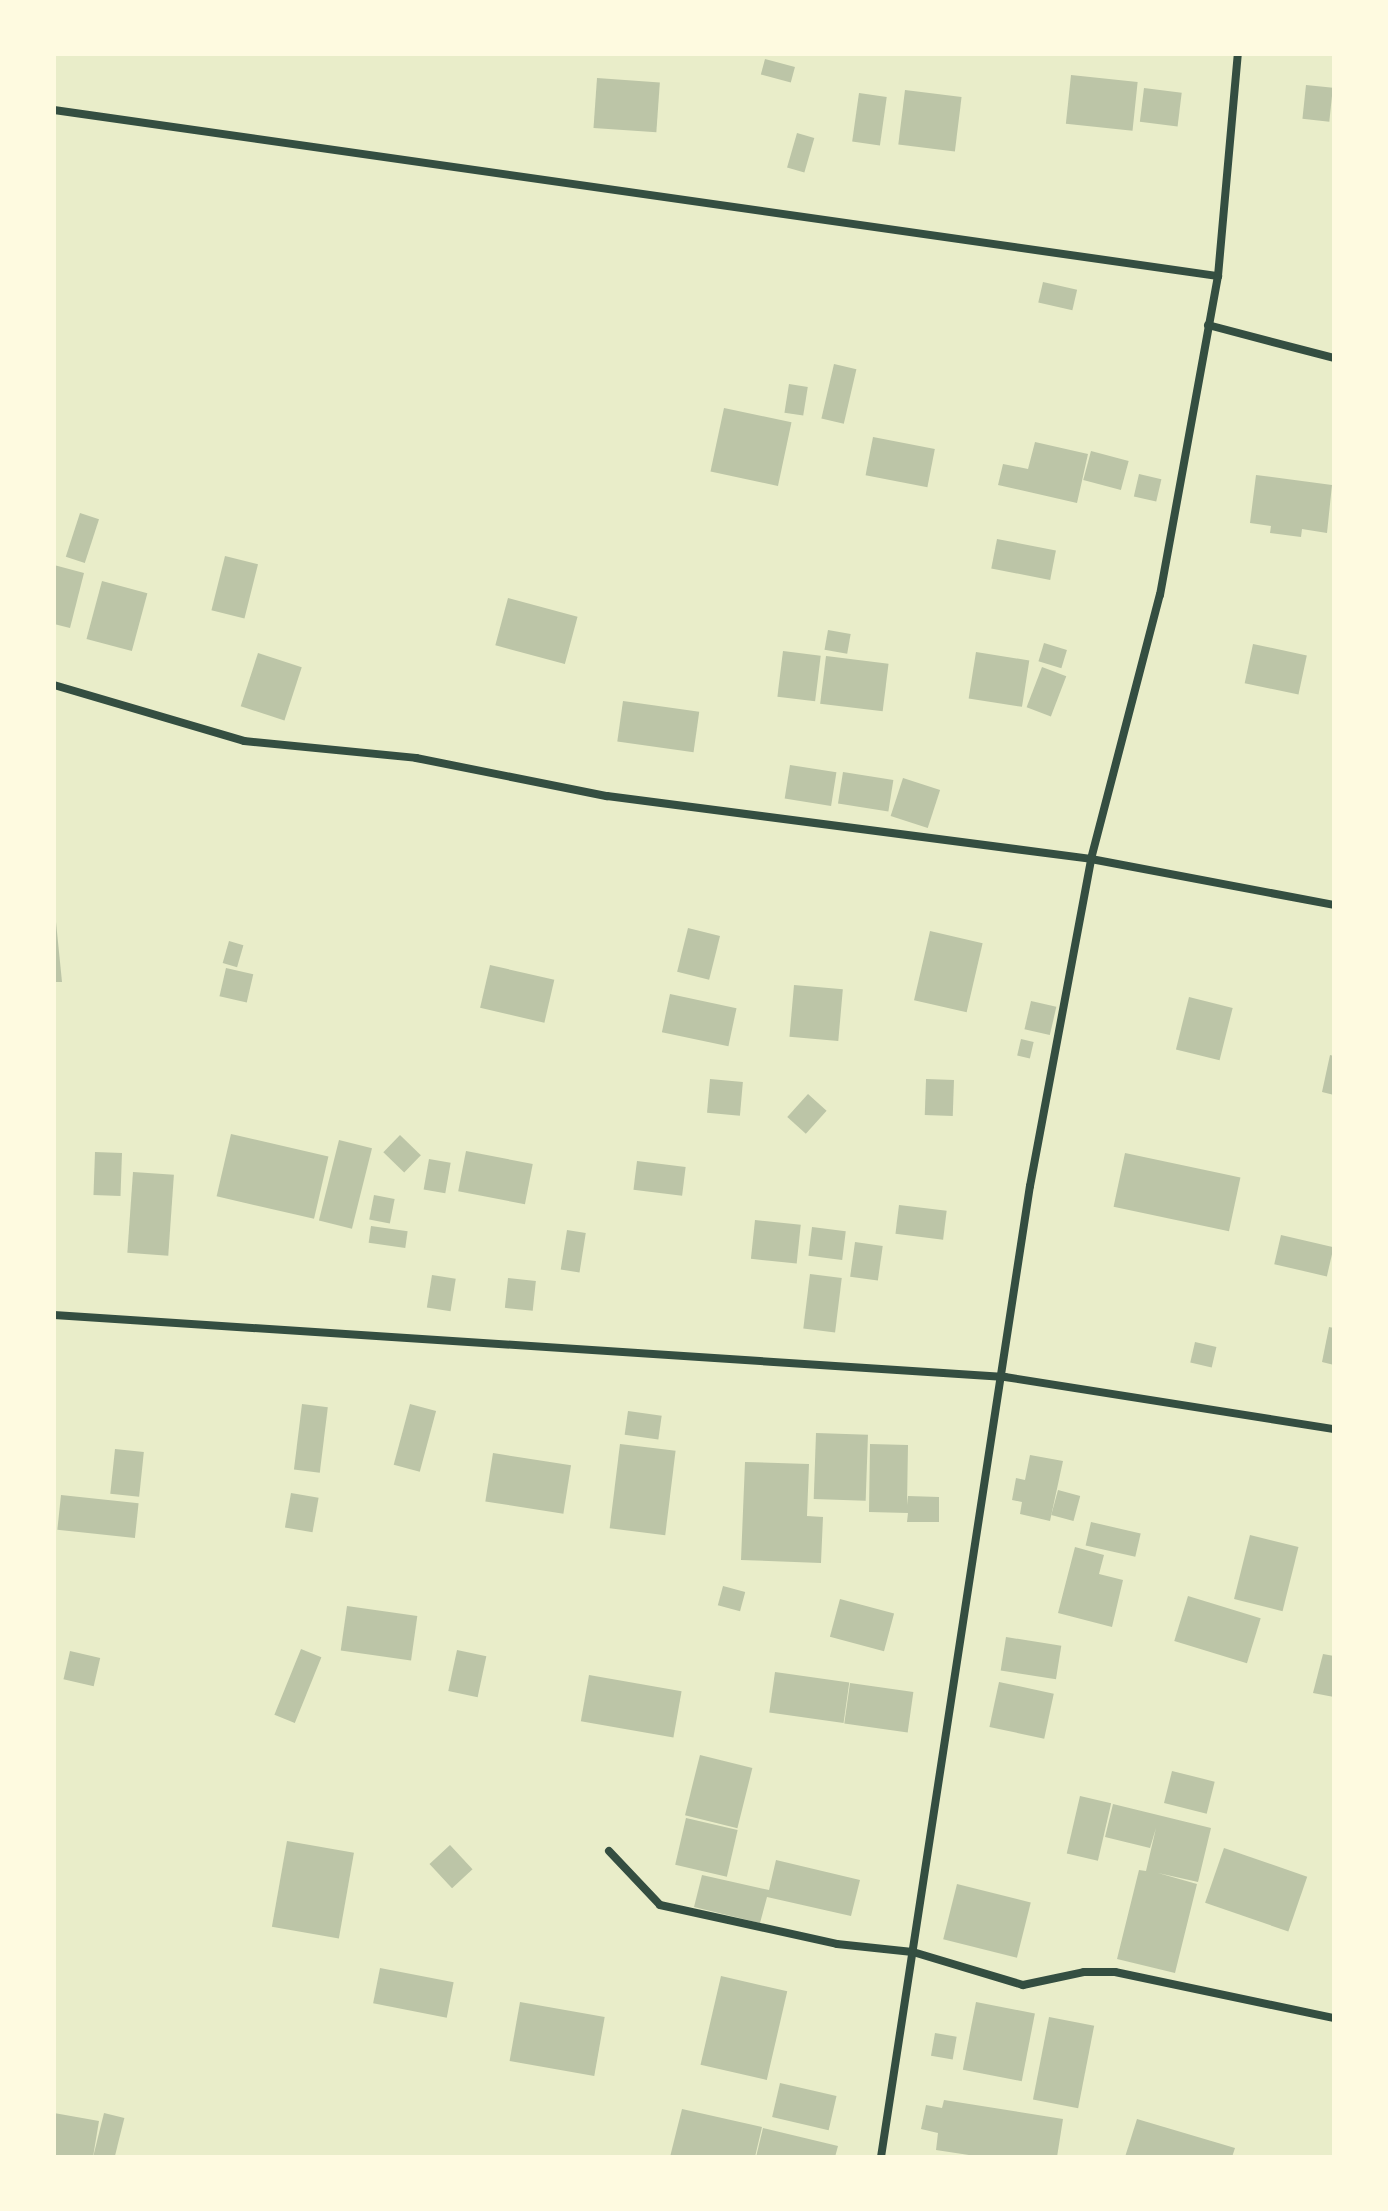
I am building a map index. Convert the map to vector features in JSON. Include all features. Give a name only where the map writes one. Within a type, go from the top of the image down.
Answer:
[{"type":"street","points":[[881,2157],[1005,1377],[1030,1186],[1091,859],[1160,595],[1218,276],[1238,54]]},
{"type":"street","points":[[54,110],[1218,276]]},
{"type":"street","points":[[1208,325],[1334,358]]},
{"type":"street","points":[[54,685],[244,741],[416,758],[607,796],[1091,859],[1334,905]]},
{"type":"street","points":[[54,1315],[1005,1377],[1334,1429]]},
{"type":"street","points":[[609,1851],[660,1905],[837,1944],[913,1952],[1023,1985],[1084,1972],[1115,1972],[1334,2018]]},
{"type":"building","points":[[765,59],[795,67],[791,82],[761,74]]},
{"type":"building","points":[[1071,75],[1138,82],[1133,131],[1066,124]]},
{"type":"building","points":[[597,78],[660,82],[656,132],[594,128]]},
{"type":"building","points":[[1306,85],[1333,88],[1329,122],[1302,119]]},
{"type":"building","points":[[1144,88],[1182,93],[1178,126],[1140,122]]},
{"type":"building","points":[[905,90],[962,97],[955,152],[898,145]]},
{"type":"building","points":[[859,93],[887,97],[880,145],[852,142]]},
{"type":"building","points":[[797,133],[814,138],[804,173],[787,168]]},
{"type":"building","points":[[1043,282],[1077,290],[1072,310],[1038,302]]},
{"type":"building","points":[[834,364],[856,369],[844,424],[821,419]]},
{"type":"building","points":[[789,384],[808,387],[803,416],[784,413]]},
{"type":"building","points":[[724,408],[791,422],[778,486],[710,472]]},
{"type":"building","points":[[873,437],[935,449],[927,487],[866,475]]},
{"type":"building","points":[[1035,442],[1088,454],[1077,503],[998,485],[1003,464],[1028,469]]},
{"type":"building","points":[[1091,451],[1129,461],[1121,490],[1083,480]]},
{"type":"building","points":[[1139,474],[1161,479],[1156,502],[1134,496]]},
{"type":"building","points":[[1256,475],[1332,485],[1327,533],[1302,529],[1301,537],[1270,533],[1271,526],[1250,523]]},
{"type":"building","points":[[80,513],[99,519],[85,563],[66,557]]},
{"type":"building","points":[[997,539],[1056,550],[1050,580],[991,568]]},
{"type":"building","points":[[225,556],[258,564],[244,619],[211,610]]},
{"type":"building","points":[[54,565],[84,573],[70,628],[54,624]]},
{"type":"building","points":[[102,581],[147,593],[132,651],[86,639]]},
{"type":"building","points":[[508,598],[578,617],[565,664],[495,645]]},
{"type":"building","points":[[828,630],[851,634],[847,654],[825,650]]},
{"type":"building","points":[[1044,643],[1067,650],[1061,668],[1038,661]]},
{"type":"building","points":[[1253,644],[1307,655],[1298,695],[1245,683]]},
{"type":"building","points":[[783,651],[821,656],[815,701],[777,697]]},
{"type":"building","points":[[976,652],[1029,660],[1022,707],[969,698]]},
{"type":"building","points":[[258,653],[302,667],[284,720],[241,706]]},
{"type":"building","points":[[826,656],[889,664],[883,711],[820,704]]},
{"type":"building","points":[[1042,667],[1066,676],[1051,716],[1027,707]]},
{"type":"building","points":[[623,701],[699,712],[694,752],[617,742]]},
{"type":"building","points":[[790,765],[836,772],[831,806],[785,799]]},
{"type":"building","points":[[843,772],[893,780],[888,812],[838,804]]},
{"type":"building","points":[[903,778],[940,790],[928,828],[891,816]]},
{"type":"building","points":[[54,902],[62,982],[54,982]]},
{"type":"building","points":[[688,928],[720,936],[709,980],[677,972]]},
{"type":"building","points":[[930,931],[983,943],[967,1012],[914,1000]]},
{"type":"building","points":[[229,941],[243,945],[237,967],[223,963]]},
{"type":"building","points":[[490,965],[554,980],[544,1023],[480,1008]]},
{"type":"building","points":[[226,968],[253,974],[247,1003],[219,996]]},
{"type":"building","points":[[794,985],[843,989],[838,1041],[789,1037]]},
{"type":"building","points":[[670,994],[737,1008],[728,1046],[662,1032]]},
{"type":"building","points":[[1189,997],[1233,1008],[1220,1060],[1176,1049]]},
{"type":"building","points":[[1031,1001],[1056,1007],[1050,1035],[1024,1029]]},
{"type":"building","points":[[1021,1039],[1034,1042],[1030,1058],[1017,1056]]},
{"type":"building","points":[[1330,1055],[1334,1056],[1334,1095],[1322,1092]]},
{"type":"building","points":[[710,1079],[743,1082],[740,1116],[707,1113]]},
{"type":"building","points":[[926,1079],[954,1080],[953,1116],[925,1115]]},
{"type":"building","points":[[808,1094],[827,1111],[806,1134],[787,1117]]},
{"type":"building","points":[[231,1134],[328,1156],[314,1219],[217,1196]]},
{"type":"building","points":[[400,1135],[421,1155],[404,1172],[383,1152]]},
{"type":"building","points":[[339,1140],[372,1148],[352,1229],[319,1221]]},
{"type":"building","points":[[466,1151],[533,1164],[525,1204],[458,1191]]},
{"type":"building","points":[[95,1152],[122,1153],[120,1196],[93,1195]]},
{"type":"building","points":[[1125,1153],[1240,1178],[1229,1231],[1114,1207]]},
{"type":"building","points":[[429,1159],[451,1163],[445,1193],[424,1190]]},
{"type":"building","points":[[637,1161],[686,1167],[682,1196],[633,1190]]},
{"type":"building","points":[[133,1172],[174,1175],[168,1256],[127,1253]]},
{"type":"building","points":[[374,1195],[395,1199],[390,1224],[369,1220]]},
{"type":"building","points":[[899,1205],[947,1211],[943,1240],[895,1234]]},
{"type":"building","points":[[755,1220],[801,1225],[797,1264],[751,1259]]},
{"type":"building","points":[[371,1226],[408,1231],[405,1248],[369,1243]]},
{"type":"building","points":[[812,1227],[846,1231],[842,1260],[808,1256]]},
{"type":"building","points":[[567,1230],[586,1233],[580,1272],[561,1270]]},
{"type":"building","points":[[1281,1235],[1334,1247],[1327,1276],[1274,1264]]},
{"type":"building","points":[[855,1242],[883,1246],[878,1281],[850,1277]]},
{"type":"building","points":[[810,1274],[842,1278],[835,1332],[803,1329]]},
{"type":"building","points":[[432,1275],[456,1279],[451,1311],[427,1308]]},
{"type":"building","points":[[508,1278],[536,1281],[533,1311],[505,1308]]},
{"type":"building","points":[[1329,1327],[1334,1328],[1334,1365],[1322,1362]]},
{"type":"building","points":[[1195,1342],[1216,1347],[1212,1367],[1190,1362]]},
{"type":"building","points":[[302,1404],[328,1407],[320,1473],[294,1470]]},
{"type":"building","points":[[410,1404],[436,1411],[420,1472],[394,1465]]},
{"type":"building","points":[[628,1411],[662,1416],[658,1439],[625,1435]]},
{"type":"building","points":[[816,1433],[868,1435],[866,1501],[814,1499]]},
{"type":"building","points":[[620,1444],[676,1451],[665,1535],[610,1528]]},
{"type":"building","points":[[870,1444],[908,1445],[907,1505],[908,1496],[939,1497],[939,1522],[907,1522],[908,1513],[869,1512]]},
{"type":"building","points":[[115,1449],[144,1452],[139,1497],[110,1494]]},
{"type":"building","points":[[493,1453],[571,1465],[563,1514],[485,1501]]},
{"type":"building","points":[[1030,1455],[1063,1461],[1050,1521],[1020,1514],[1022,1502],[1012,1500],[1016,1478],[1025,1480]]},
{"type":"building","points":[[745,1462],[809,1464],[807,1516],[823,1517],[821,1563],[741,1560]]},
{"type":"building","points":[[1058,1490],[1080,1496],[1073,1521],[1051,1515]]},
{"type":"building","points":[[291,1493],[319,1498],[312,1532],[285,1527]]},
{"type":"building","points":[[61,1495],[139,1503],[135,1538],[57,1530]]},
{"type":"building","points":[[1091,1522],[1141,1533],[1135,1557],[1086,1545]]},
{"type":"building","points":[[1250,1535],[1299,1547],[1283,1611],[1234,1599]]},
{"type":"building","points":[[1075,1547],[1104,1555],[1099,1574],[1123,1580],[1112,1627],[1058,1613]]},
{"type":"building","points":[[723,1586],[745,1592],[740,1611],[718,1605]]},
{"type":"building","points":[[1188,1596],[1261,1618],[1247,1663],[1174,1641]]},
{"type":"building","points":[[840,1599],[894,1613],[884,1651],[830,1637]]},
{"type":"building","points":[[347,1606],[417,1616],[411,1660],[341,1651]]},
{"type":"building","points":[[1006,1637],[1061,1646],[1056,1679],[1001,1671]]},
{"type":"building","points":[[301,1649],[321,1657],[295,1723],[274,1715]]},
{"type":"building","points":[[457,1650],[486,1656],[478,1697],[448,1691]]},
{"type":"building","points":[[70,1651],[100,1658],[94,1686],[63,1679]]},
{"type":"building","points":[[1323,1654],[1334,1656],[1334,1697],[1313,1693]]},
{"type":"building","points":[[775,1672],[849,1682],[844,1723],[769,1713]]},
{"type":"building","points":[[589,1675],[682,1691],[673,1738],[581,1721]]},
{"type":"building","points":[[999,1682],[1054,1694],[1044,1739],[989,1727]]},
{"type":"building","points":[[850,1683],[913,1692],[908,1733],[844,1724]]},
{"type":"building","points":[[700,1755],[752,1768],[737,1828],[685,1815]]},
{"type":"building","points":[[1172,1771],[1215,1782],[1207,1814],[1164,1803]]},
{"type":"building","points":[[1080,1796],[1111,1803],[1098,1861],[1067,1853]]},
{"type":"building","points":[[1113,1804],[1211,1828],[1198,1882],[1158,1873],[1197,1884],[1175,1973],[1117,1959],[1139,1870],[1146,1871],[1156,1828],[1150,1848],[1105,1837]]},
{"type":"building","points":[[686,1818],[738,1830],[727,1877],[675,1865]]},
{"type":"building","points":[[287,1841],[354,1853],[339,1938],[272,1927]]},
{"type":"building","points":[[450,1845],[473,1869],[452,1888],[430,1864]]},
{"type":"building","points":[[1224,1848],[1307,1877],[1288,1931],[1205,1903]]},
{"type":"building","points":[[776,1860],[860,1880],[851,1916],[767,1897],[760,1923],[694,1907],[702,1875],[769,1890]]},
{"type":"building","points":[[957,1884],[1031,1902],[1017,1958],[943,1939]]},
{"type":"building","points":[[380,1968],[454,1982],[447,2018],[373,2003]]},
{"type":"building","points":[[721,1976],[787,1991],[767,2080],[701,2065]]},
{"type":"building","points":[[520,2002],[605,2017],[594,2076],[510,2061]]},
{"type":"building","points":[[976,2002],[1035,2013],[1022,2081],[963,2070]]},
{"type":"building","points":[[1049,2017],[1094,2026],[1078,2108],[1033,2099]]},
{"type":"building","points":[[935,2033],[957,2037],[953,2059],[931,2056]]},
{"type":"building","points":[[780,2083],[837,2096],[829,2130],[772,2117]]},
{"type":"building","points":[[944,2100],[1063,2119],[1057,2157],[982,2157],[936,2150],[938,2133],[921,2129],[926,2105],[942,2108]]},
{"type":"building","points":[[682,2109],[762,2127],[755,2157],[670,2157]]},
{"type":"building","points":[[54,2113],[99,2121],[93,2157],[54,2157]]},
{"type":"building","points":[[104,2113],[124,2118],[115,2157],[93,2157]]},
{"type":"building","points":[[1137,2119],[1235,2148],[1232,2157],[1125,2157]]},
{"type":"building","points":[[763,2128],[838,2146],[835,2157],[756,2157]]}]
